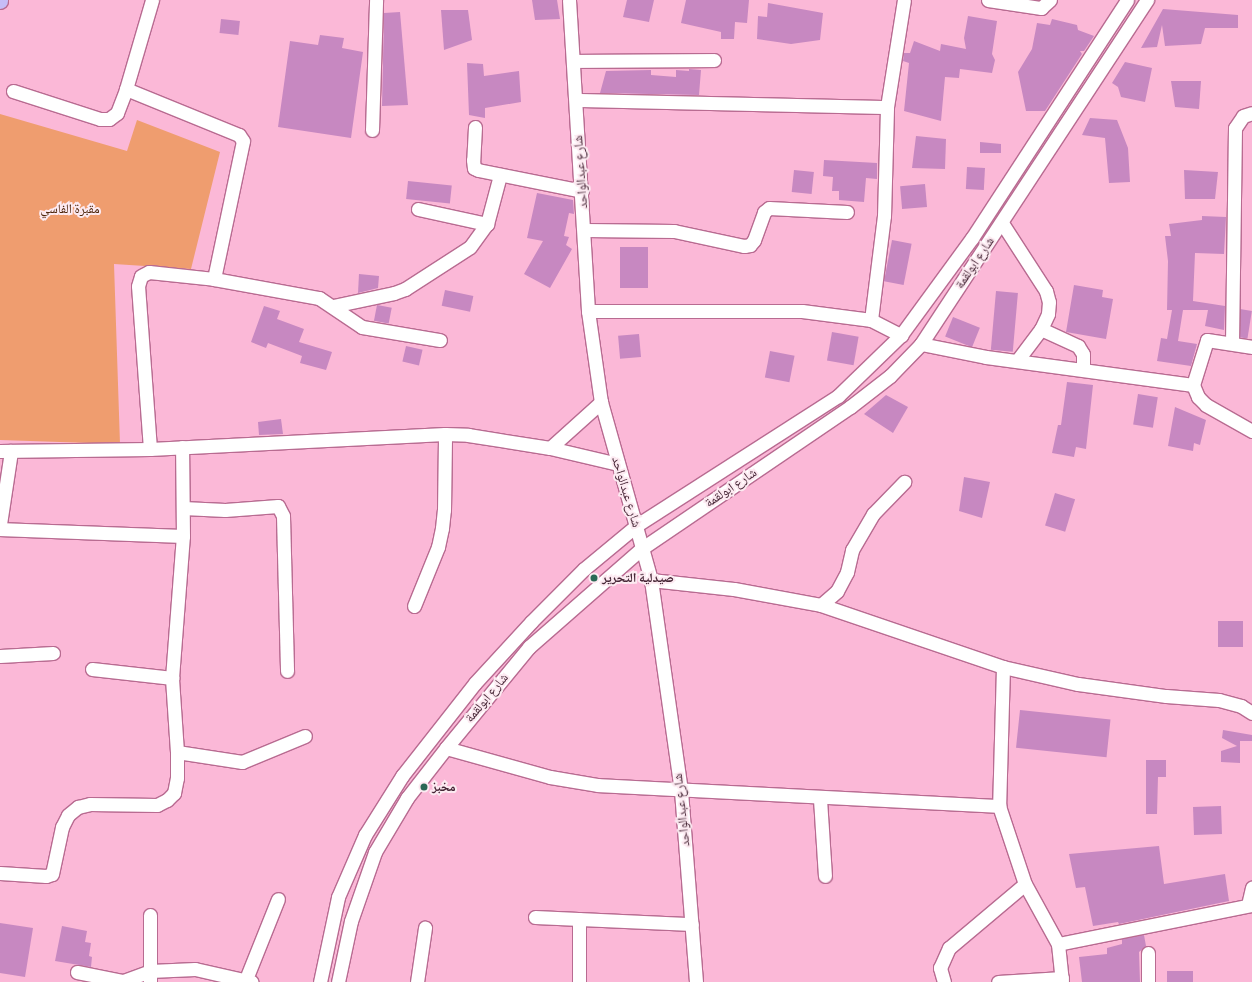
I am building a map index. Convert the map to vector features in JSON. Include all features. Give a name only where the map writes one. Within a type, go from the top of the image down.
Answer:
[{"type":"street","points":[[13,91],[100,119],[109,119],[117,113],[126,89],[152,0]]},
{"type":"street","points":[[372,130],[376,0]]},
{"type":"street","name":"شارع عبدالواحد","points":[[569,0],[585,230],[588,311],[601,402],[637,525],[641,549],[651,580],[681,791],[696,982]]},
{"type":"street","points":[[871,320],[884,216],[887,107],[904,0]]},
{"type":"street","points":[[988,0],[1041,8],[1050,0]]},
{"type":"street","name":"شارع ابولقمة","points":[[320,982],[338,897],[365,835],[402,776],[475,682],[531,622],[584,569],[637,525],[838,396],[901,335],[972,238],[1127,0]]},
{"type":"street","name":"شارع ابولقمة","points":[[338,982],[351,921],[375,852],[407,798],[529,647],[641,549],[850,407],[890,376],[921,344],[1002,223],[1147,0]]},
{"type":"street","points":[[573,61],[714,60]]},
{"type":"street","points":[[126,89],[239,135],[243,140],[214,279]]},
{"type":"street","points":[[576,100],[887,107]]},
{"type":"street","points":[[1232,343],[1234,128],[1243,116],[1252,113]]},
{"type":"street","points":[[475,127],[474,168],[500,175],[582,191]]},
{"type":"street","points":[[333,306],[394,294],[405,289],[470,247],[487,224],[500,175]]},
{"type":"street","points":[[585,230],[674,231],[744,246],[750,245],[754,240],[764,212],[769,208],[847,212]]},
{"type":"street","points":[[418,209],[487,224]]},
{"type":"street","points":[[1002,223],[1046,291],[1049,302],[1048,314],[1041,329],[1017,361]]},
{"type":"street","points":[[150,449],[138,286],[141,276],[149,272],[214,279],[319,298],[362,327],[440,340]]},
{"type":"street","points":[[588,311],[795,311],[871,320],[901,335]]},
{"type":"street","points":[[1041,329],[1078,346],[1083,354],[1083,369]]},
{"type":"street","points":[[1252,347],[1207,340],[1193,385],[1198,397],[1206,405],[1252,431]]},
{"type":"street","points":[[921,344],[1017,361],[1193,385]]},
{"type":"street","points":[[550,448],[601,402]]},
{"type":"street","points":[[414,606],[438,547],[442,528],[444,510],[445,434]]},
{"type":"street","points":[[0,524],[5,451],[150,449],[445,434],[468,435],[550,448],[618,464]]},
{"type":"street","points":[[0,873],[46,876],[52,874],[62,827],[68,815],[78,807],[90,804],[157,805],[167,800],[174,793],[177,778],[177,752],[172,678],[183,536],[182,447]]},
{"type":"street","points":[[822,605],[837,591],[847,572],[852,550],[873,514],[904,482]]},
{"type":"street","points":[[183,508],[225,510],[278,506],[283,516],[287,671]]},
{"type":"street","points":[[0,529],[183,536]]},
{"type":"street","points":[[651,580],[734,589],[822,605],[1003,667],[1078,684],[1166,696],[1219,700],[1241,706],[1252,713]]},
{"type":"street","points":[[0,656],[53,653]]},
{"type":"street","points":[[998,982],[1062,980],[1058,944],[1024,884],[999,806],[1003,667]]},
{"type":"street","points":[[92,669],[172,678]]},
{"type":"street","points":[[177,752],[242,762],[305,736]]},
{"type":"street","points":[[446,748],[575,782],[681,791],[820,799],[999,806]]},
{"type":"street","points":[[820,799],[825,876]]},
{"type":"street","points":[[944,982],[940,968],[949,948],[1024,884]]},
{"type":"street","points":[[1058,944],[1250,905],[1252,887]]},
{"type":"street","points":[[77,972],[123,981],[195,969],[249,981],[278,899]]},
{"type":"street","points":[[150,915],[150,977]]},
{"type":"street","points":[[535,917],[692,924]]},
{"type":"street","points":[[579,919],[579,982]]},
{"type":"street","points":[[417,982],[425,928]]},
{"type":"street","points":[[1148,953],[1148,982]]},
{"type":"green space","name":"مقبرة الفاسي","points":[[0,114],[127,151],[137,120],[220,152],[191,269],[114,264],[120,444],[0,440]]},
{"type":"building","points":[[532,0],[557,0],[560,19],[535,20]]},
{"type":"building","points":[[627,0],[654,0],[649,22],[623,17]]},
{"type":"building","points":[[686,0],[749,0],[747,23],[735,22],[734,39],[721,39],[721,32],[681,23]]},
{"type":"building","points":[[768,3],[823,13],[820,40],[791,44],[757,39],[758,16],[767,17]]},
{"type":"building","points":[[1163,9],[1238,15],[1238,28],[1205,28],[1201,44],[1165,46],[1162,25],[1157,47],[1141,48]]},
{"type":"building","points":[[441,10],[468,10],[472,40],[444,50]]},
{"type":"building","points":[[400,12],[408,105],[382,106],[384,13]]},
{"type":"building","points":[[968,16],[997,21],[992,54],[995,60],[992,73],[960,69],[959,78],[945,77],[941,121],[904,111],[909,63],[903,61],[904,53],[910,53],[914,41],[940,51],[941,44],[966,49],[964,38]]},
{"type":"building","points":[[221,19],[240,21],[238,35],[220,33]]},
{"type":"building","points":[[1052,19],[1077,25],[1078,30],[1094,36],[1084,51],[1080,51],[1082,54],[1045,111],[1026,111],[1018,72],[1032,49],[1037,23],[1050,25]]},
{"type":"building","points":[[320,35],[344,38],[342,48],[363,52],[351,138],[278,127],[290,41],[318,45]]},
{"type":"building","points":[[1125,62],[1152,68],[1145,102],[1121,97],[1118,87],[1112,83]]},
{"type":"building","points":[[467,63],[483,64],[484,76],[519,71],[521,102],[485,108],[485,118],[469,115]]},
{"type":"building","points":[[689,69],[701,70],[699,95],[600,93],[606,71],[651,70],[651,75],[676,77],[676,70],[689,71]]},
{"type":"building","points":[[1171,81],[1201,81],[1199,109],[1175,107]]},
{"type":"building","points":[[1090,118],[1117,120],[1128,148],[1130,182],[1109,183],[1105,138],[1082,135]]},
{"type":"building","points":[[916,136],[946,139],[945,169],[912,168]]},
{"type":"building","points":[[980,142],[1001,144],[1001,153],[980,153]]},
{"type":"building","points":[[824,160],[877,163],[877,179],[866,178],[864,202],[839,200],[839,191],[832,191],[833,177],[823,176]]},
{"type":"building","points":[[967,167],[985,168],[984,190],[966,189]]},
{"type":"building","points":[[794,170],[814,172],[812,194],[792,192]]},
{"type":"building","points":[[1184,170],[1218,172],[1215,199],[1185,199]]},
{"type":"building","points":[[408,181],[452,186],[450,204],[406,199]]},
{"type":"building","points":[[925,184],[927,207],[902,209],[900,186]]},
{"type":"building","points":[[537,193],[573,200],[574,214],[569,213],[564,236],[569,237],[566,245],[572,249],[550,288],[524,274],[543,241],[527,238]]},
{"type":"building","points":[[1202,216],[1226,217],[1224,254],[1195,253],[1193,301],[1225,306],[1224,330],[1205,326],[1208,310],[1183,310],[1178,341],[1197,344],[1191,366],[1157,361],[1161,338],[1167,339],[1172,310],[1167,310],[1168,261],[1165,236],[1171,236],[1169,224],[1202,220]]},
{"type":"building","points":[[892,240],[912,244],[904,285],[884,281]]},
{"type":"building","points":[[620,247],[648,247],[648,288],[620,288]]},
{"type":"building","points":[[359,274],[379,276],[378,288],[358,293]]},
{"type":"building","points":[[1074,285],[1103,290],[1102,297],[1113,299],[1106,339],[1066,332]]},
{"type":"building","points":[[445,290],[473,296],[470,312],[442,306]]},
{"type":"building","points":[[996,291],[1018,293],[1013,352],[991,350]]},
{"type":"building","points":[[377,305],[392,308],[389,324],[374,321]]},
{"type":"building","points":[[264,306],[280,311],[277,319],[304,329],[299,342],[332,352],[326,370],[300,363],[302,356],[268,343],[266,348],[251,342]]},
{"type":"building","points":[[1240,309],[1252,311],[1247,339],[1236,337]]},
{"type":"building","points":[[953,317],[980,328],[972,347],[945,336]]},
{"type":"building","points":[[832,332],[859,337],[854,365],[827,361]]},
{"type":"building","points":[[639,334],[641,357],[620,359],[618,336]]},
{"type":"building","points":[[406,346],[423,350],[419,365],[402,362]]},
{"type":"building","points":[[770,351],[795,356],[789,382],[765,378]]},
{"type":"building","points":[[1067,382],[1093,385],[1086,449],[1076,447],[1074,457],[1052,453],[1058,425],[1061,425]]},
{"type":"building","points":[[1138,394],[1158,397],[1153,428],[1133,425]]},
{"type":"building","points":[[886,395],[908,407],[893,433],[864,414]]},
{"type":"building","points":[[1175,407],[1206,420],[1200,445],[1194,443],[1193,451],[1168,446]]},
{"type":"building","points":[[281,419],[283,434],[259,435],[258,422]]},
{"type":"building","points":[[964,477],[990,482],[982,518],[959,511]]},
{"type":"building","points":[[1055,493],[1075,499],[1065,532],[1045,526]]},
{"type":"building","points":[[1218,621],[1243,621],[1243,647],[1218,647]]},
{"type":"building","points":[[1020,710],[1111,720],[1107,757],[1016,748]]},
{"type":"building","points":[[1223,730],[1252,735],[1252,741],[1240,741],[1240,763],[1221,762],[1221,751],[1237,746],[1222,738]]},
{"type":"building","points":[[1146,760],[1166,760],[1166,777],[1158,777],[1157,814],[1146,814]]},
{"type":"building","points":[[1221,806],[1222,834],[1194,835],[1193,807]]},
{"type":"building","points":[[1159,846],[1164,884],[1225,874],[1229,901],[1119,924],[1118,922],[1093,926],[1085,887],[1076,888],[1069,854]]},
{"type":"building","points":[[0,923],[33,928],[25,977],[0,973]]},
{"type":"building","points":[[62,926],[87,931],[85,942],[91,943],[89,956],[92,957],[91,967],[55,961]]},
{"type":"building","points":[[1144,935],[1146,946],[1139,952],[1140,982],[1082,982],[1079,957],[1107,954],[1107,948],[1122,944],[1122,939]]},
{"type":"building","points":[[1167,971],[1193,971],[1193,982],[1167,982]]},
{"type":"place","name":"صيدلية التحرير","points":[[594,578]]},
{"type":"place","name":"مخبز","points":[[424,787]]}]
